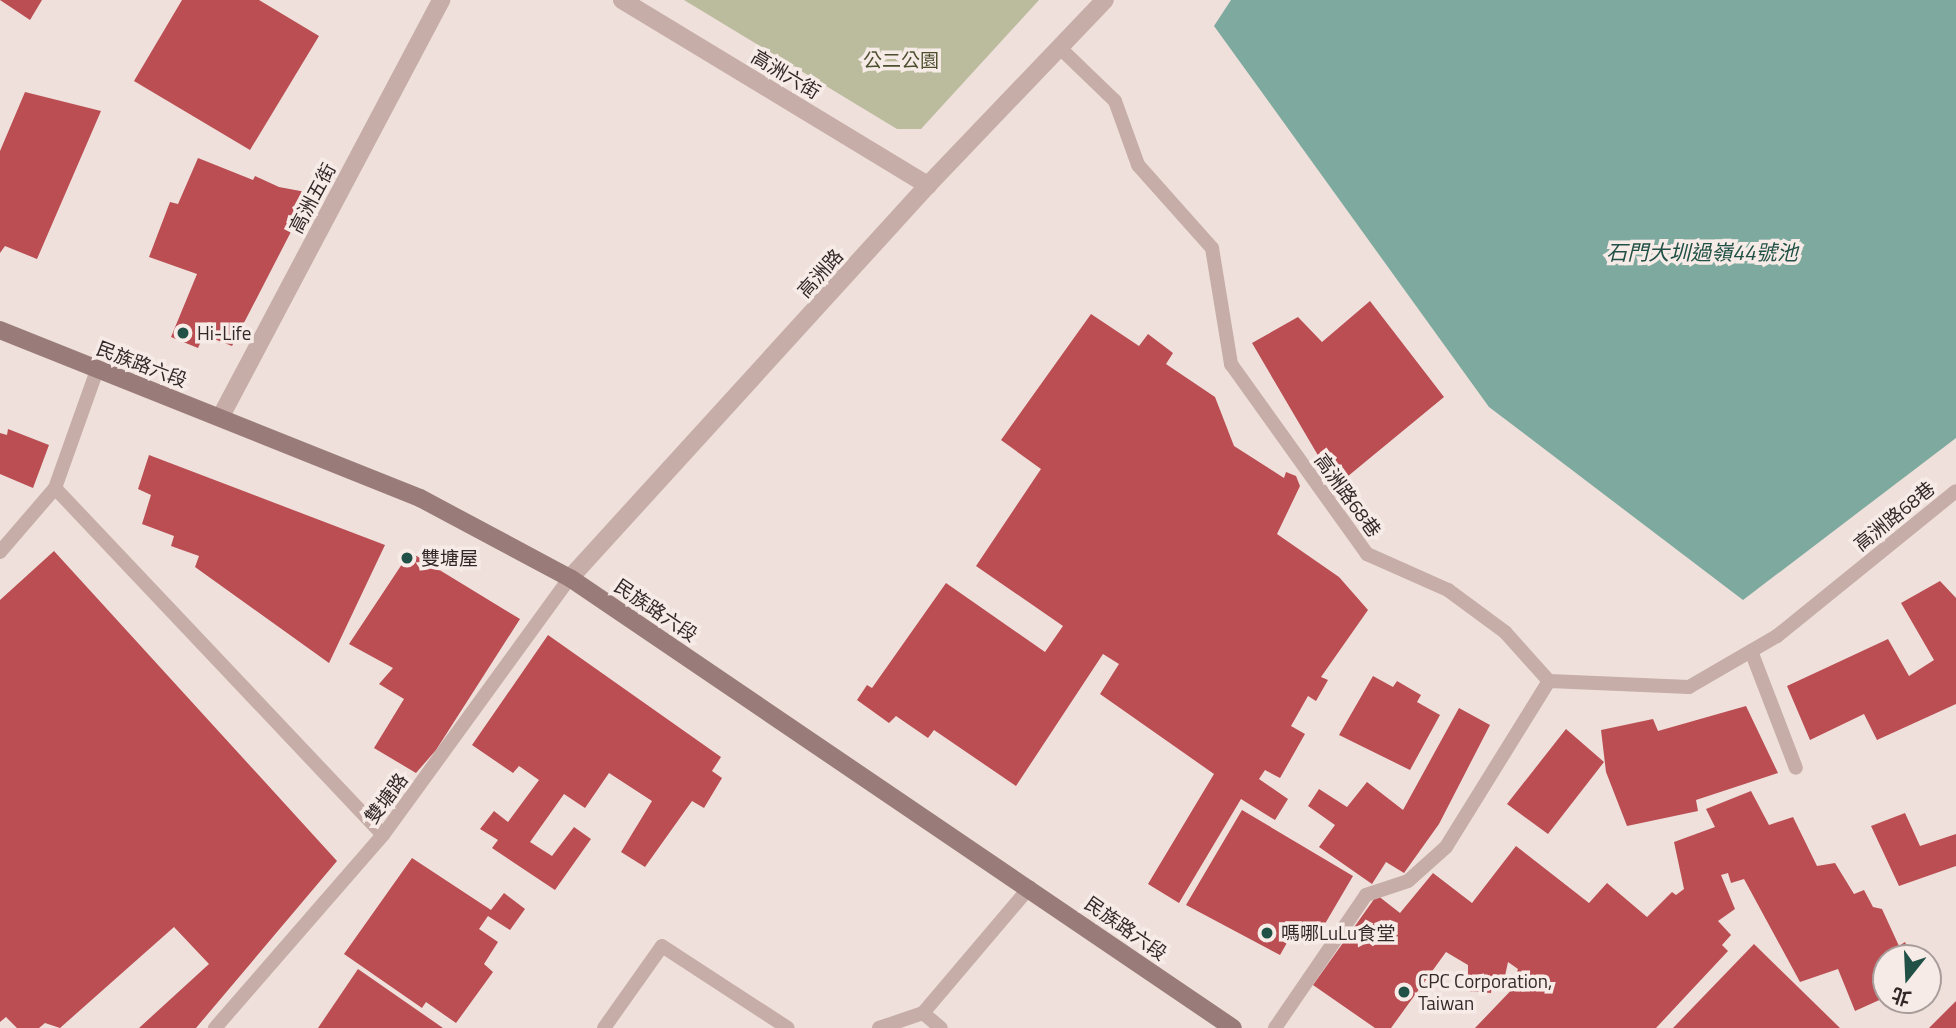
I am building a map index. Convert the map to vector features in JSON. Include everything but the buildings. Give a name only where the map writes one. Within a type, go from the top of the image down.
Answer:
[{"type":"main road","name":"民族路六段","points":[[0,330],[221,416],[420,498],[570,578],[1030,887],[1233,1028]]},
{"type":"street","name":"高洲五街","points":[[221,416],[441,0]]},
{"type":"street","name":"高洲六街","points":[[622,0],[928,185]]},
{"type":"street","name":"高洲路","points":[[570,578],[928,185],[1105,0]]},
{"type":"lane","name":"高洲路68巷","points":[[1060,48],[1115,101],[1138,165],[1212,248],[1231,364],[1367,554],[1448,590],[1505,632],[1549,681],[1689,687],[1777,636],[1956,491]]},
{"type":"lane","points":[[0,552],[55,488],[97,370]]},
{"type":"lane","points":[[55,488],[383,835]]},
{"type":"lane","name":"雙塘路","points":[[215,1028],[383,835],[570,578]]},
{"type":"lane","points":[[1751,651],[1796,768]]},
{"type":"lane","points":[[1275,1028],[1366,895],[1408,881],[1446,847],[1549,681]]},
{"type":"lane","points":[[879,1028],[923,1013],[1030,887]]},
{"type":"lane","points":[[604,1028],[662,946],[788,1028]]},
{"type":"lane","points":[[923,1013],[941,1028]]},
{"type":"green space","name":"公二公園","points":[[684,0],[1039,0],[921,129],[897,129]]},
{"type":"water","name":"石門大圳過嶺44號池","points":[[1231,0],[1956,0],[1956,438],[1743,600],[1489,407],[1214,26]]},
{"type":"place","name":"Hi-Life","points":[[183,333]]},
{"type":"place","name":"雙塘屋","points":[[407,558]]},
{"type":"place","name":"嗎哪LuLu食堂","points":[[1267,933]]},
{"type":"place","name":"CPC Corporation, Taiwan","points":[[1404,992]]}]
